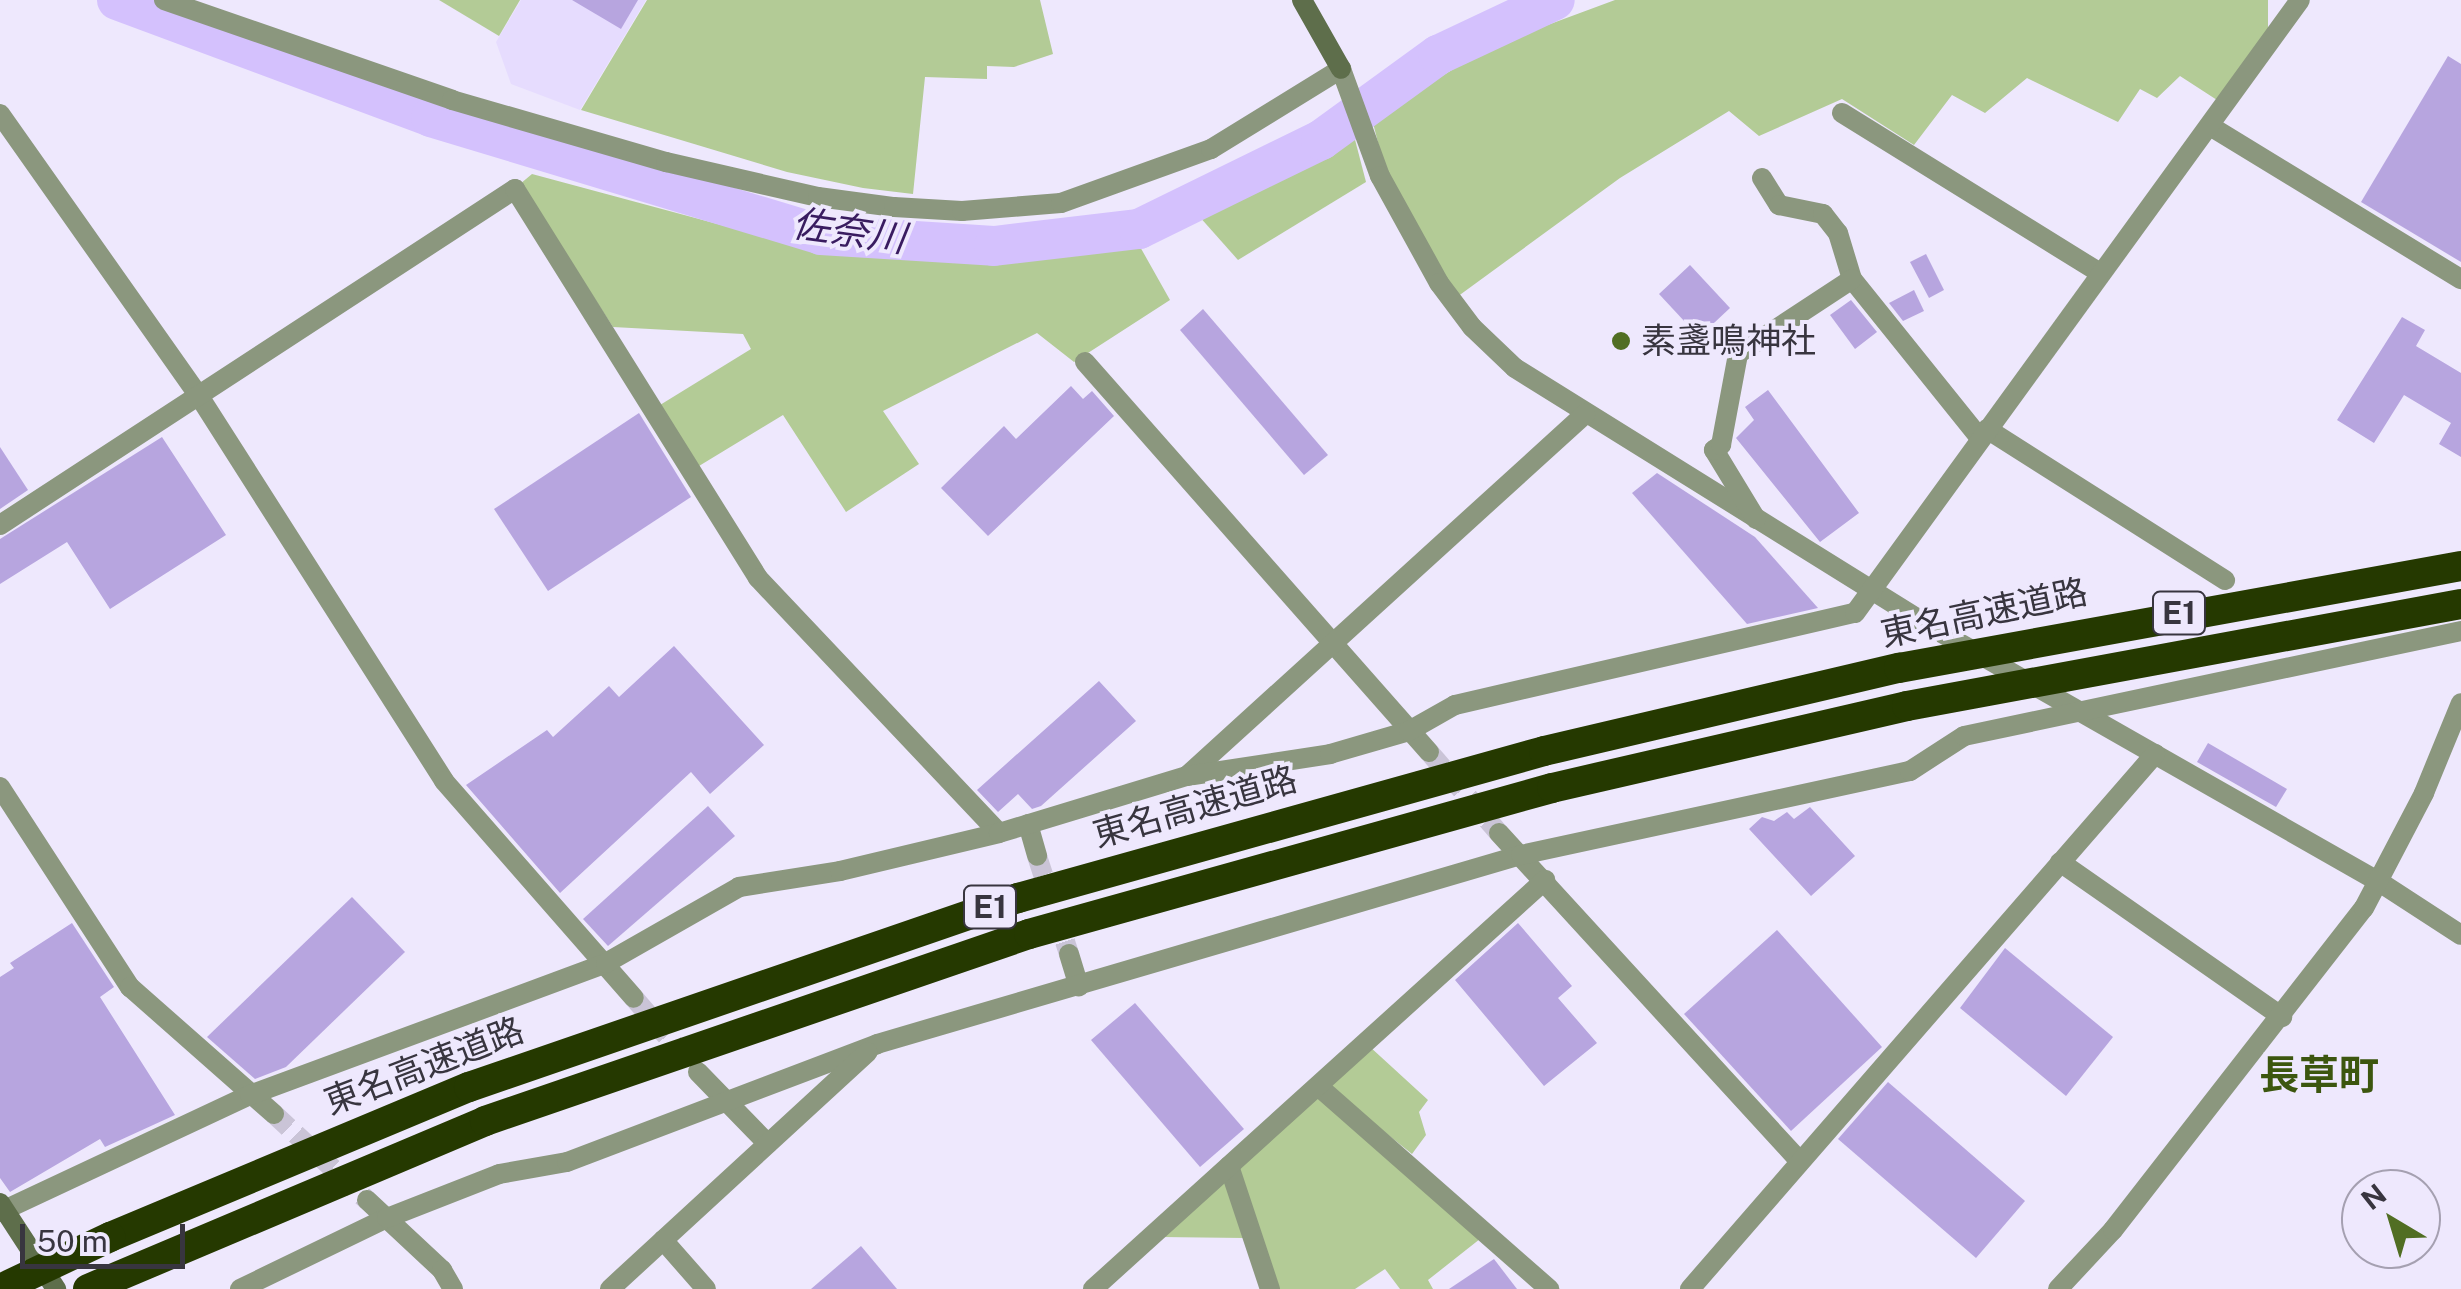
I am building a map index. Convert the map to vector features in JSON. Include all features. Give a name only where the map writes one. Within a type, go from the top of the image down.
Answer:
[{"type":"highway","name":"東名高速道路","points":[[0,1289],[110,1237],[470,1086],[1018,898],[1507,761],[1899,668],[2461,566]]},
{"type":"highway","name":"東名高速道路","points":[[88,1289],[485,1121],[1028,934],[1552,788],[1907,706],[2461,604]]},
{"type":"main road","points":[[1302,0],[1341,69]]},
{"type":"main road","points":[[2,1208],[56,1289]]},
{"type":"street","points":[[164,0],[452,100],[666,162],[818,198],[962,211],[1061,203],[1211,150],[1341,69],[1380,176],[1472,327],[1516,368],[1759,523],[2077,711],[2382,883],[2461,935]]},
{"type":"street","points":[[2,1208],[250,1095],[606,962],[739,887],[1000,833],[1187,776],[1330,754],[1409,731],[1455,705],[1855,614],[2098,272],[2300,0]]},
{"type":"street","points":[[1842,113],[2098,272]]},
{"type":"street","points":[[0,114],[199,396],[444,781],[634,998]]},
{"type":"street","points":[[2210,126],[2461,279]]},
{"type":"street","points":[[1762,178],[1779,205],[1823,214],[1838,233],[1852,280],[1984,434],[2225,580]]},
{"type":"street","points":[[0,525],[515,189],[758,578],[1000,833]]},
{"type":"street","points":[[1759,523],[1714,450],[1721,445],[1738,354],[1852,280]]},
{"type":"street","points":[[1085,362],[1329,646],[1429,752]]},
{"type":"street","points":[[1187,776],[1585,414]]},
{"type":"street","points":[[240,1289],[387,1218],[500,1174],[568,1162],[725,1098],[877,1044],[1521,855],[1910,771],[1964,736],[2461,631]]},
{"type":"street","points":[[2058,1289],[2282,1017],[2382,883],[2459,715]]},
{"type":"street","points":[[1690,1289],[1798,1159],[2155,754]]},
{"type":"street","points":[[0,786],[130,987],[274,1114]]},
{"type":"street","points":[[1028,824],[1037,856]]},
{"type":"street","points":[[1498,833],[1798,1159]]},
{"type":"street","points":[[2060,862],[2282,1017]]},
{"type":"street","points":[[1094,1289],[1545,880]]},
{"type":"street","points":[[1069,954],[1079,986]]},
{"type":"street","points":[[610,1289],[877,1044]]},
{"type":"street","points":[[698,1072],[768,1144]]},
{"type":"street","points":[[1318,1086],[1549,1289]]},
{"type":"street","points":[[1229,1166],[1270,1289]]},
{"type":"street","points":[[367,1200],[454,1289]]},
{"type":"street","points":[[663,1240],[706,1289]]},
{"type":"shaded area","points":[[521,0],[646,0],[580,110],[511,84],[496,42]]},
{"type":"green space","points":[[439,0],[520,0],[499,36]]},
{"type":"green space","points":[[647,0],[1040,0],[1053,54],[1014,67],[987,66],[987,79],[925,77],[913,194],[863,188],[787,172],[581,110]]},
{"type":"green space","points":[[1615,0],[2268,0],[2268,35],[2217,100],[2180,76],[2157,98],[2140,89],[2118,122],[2027,78],[1985,113],[1952,95],[1914,145],[1842,99],[1759,136],[1729,111],[1620,178],[1457,297],[1386,174],[1372,119],[1491,46]]},
{"type":"green space","points":[[1353,132],[1366,182],[1238,260],[1198,215]]},
{"type":"green space","points":[[532,174],[821,252],[1004,257],[1134,236],[1170,300],[1074,362],[1037,333],[883,411],[919,464],[846,512],[783,415],[699,466],[660,405],[751,349],[743,334],[613,327],[520,184]]},
{"type":"green space","points":[[1369,1046],[1428,1100],[1419,1112],[1426,1135],[1412,1154],[1326,1085]]},
{"type":"green space","points":[[1317,1094],[1485,1235],[1428,1280],[1433,1289],[1400,1289],[1385,1269],[1355,1289],[1275,1289],[1234,1170]]},
{"type":"green space","points":[[1228,1177],[1244,1238],[1161,1237]]},
{"type":"building","points":[[572,0],[638,0],[621,29]]},
{"type":"building","points":[[2448,56],[2461,64],[2461,262],[2361,202]]},
{"type":"building","points":[[1926,254],[1944,290],[1929,298],[1910,262]]},
{"type":"building","points":[[1690,265],[1730,308],[1699,337],[1659,294]]},
{"type":"building","points":[[1914,290],[1924,311],[1903,321],[1889,303]]},
{"type":"building","points":[[1851,300],[1877,332],[1855,349],[1830,315]]},
{"type":"building","points":[[1203,309],[1328,455],[1304,475],[1180,330]]},
{"type":"building","points":[[2402,317],[2425,330],[2416,346],[2461,373],[2461,457],[2439,444],[2451,423],[2404,395],[2374,443],[2337,420]]},
{"type":"building","points":[[1071,386],[1083,399],[1092,391],[1114,416],[988,536],[941,488],[1004,426],[1016,439]]},
{"type":"building","points":[[1768,390],[1859,513],[1820,542],[1736,438],[1754,420],[1745,407]]},
{"type":"building","points":[[639,413],[691,497],[548,591],[494,509]]},
{"type":"building","points":[[162,437],[226,535],[110,609],[67,542],[0,584],[0,539]]},
{"type":"building","points":[[0,447],[28,490],[0,509]]},
{"type":"building","points":[[1657,473],[1755,537],[1818,608],[1747,624],[1632,493]]},
{"type":"building","points":[[674,646],[764,745],[710,794],[691,772],[560,893],[466,785],[547,730],[553,737],[609,686],[619,697]]},
{"type":"building","points":[[1099,681],[1136,721],[1041,806],[1032,809],[1018,794],[998,812],[977,790]]},
{"type":"building","points":[[2208,743],[2287,789],[2276,807],[2197,762]]},
{"type":"building","points":[[708,806],[735,836],[608,946],[583,919]]},
{"type":"building","points":[[1810,807],[1855,856],[1811,896],[1749,829],[1762,817],[1774,821],[1787,812],[1794,819]]},
{"type":"building","points":[[352,897],[405,952],[286,1067],[255,1079],[207,1037]]},
{"type":"building","points":[[72,923],[114,987],[100,997],[175,1115],[105,1147],[100,1139],[10,1192],[0,1178],[0,977],[14,968],[10,963]]},
{"type":"building","points":[[1518,923],[1572,986],[1558,998],[1597,1043],[1544,1086],[1455,980]]},
{"type":"building","points":[[1777,930],[1882,1047],[1791,1131],[1684,1014]]},
{"type":"building","points":[[2005,948],[2113,1037],[2066,1096],[1960,1008]]},
{"type":"building","points":[[1135,1003],[1244,1129],[1200,1167],[1091,1040]]},
{"type":"building","points":[[1888,1082],[2025,1201],[1976,1258],[1838,1139]]},
{"type":"building","points":[[861,1246],[897,1289],[811,1289]]},
{"type":"building","points":[[1494,1259],[1517,1289],[1449,1289]]},
{"type":"waterway","name":"佐奈川","points":[[117,0],[431,117],[821,235],[994,246],[1139,229],[1321,140],[1438,55],[1555,0]]},
{"type":"tunnel","points":[[1429,752],[1499,833]]},
{"type":"tunnel","points":[[1037,856],[1069,954]]},
{"type":"tunnel","points":[[634,998],[688,1061]]},
{"type":"tunnel","points":[[274,1114],[367,1200]]},
{"type":"place","name":"素盞鳴神社","points":[[1621,341]]},
{"type":"district","name":"長草町","points":[[2319,1075]]}]
